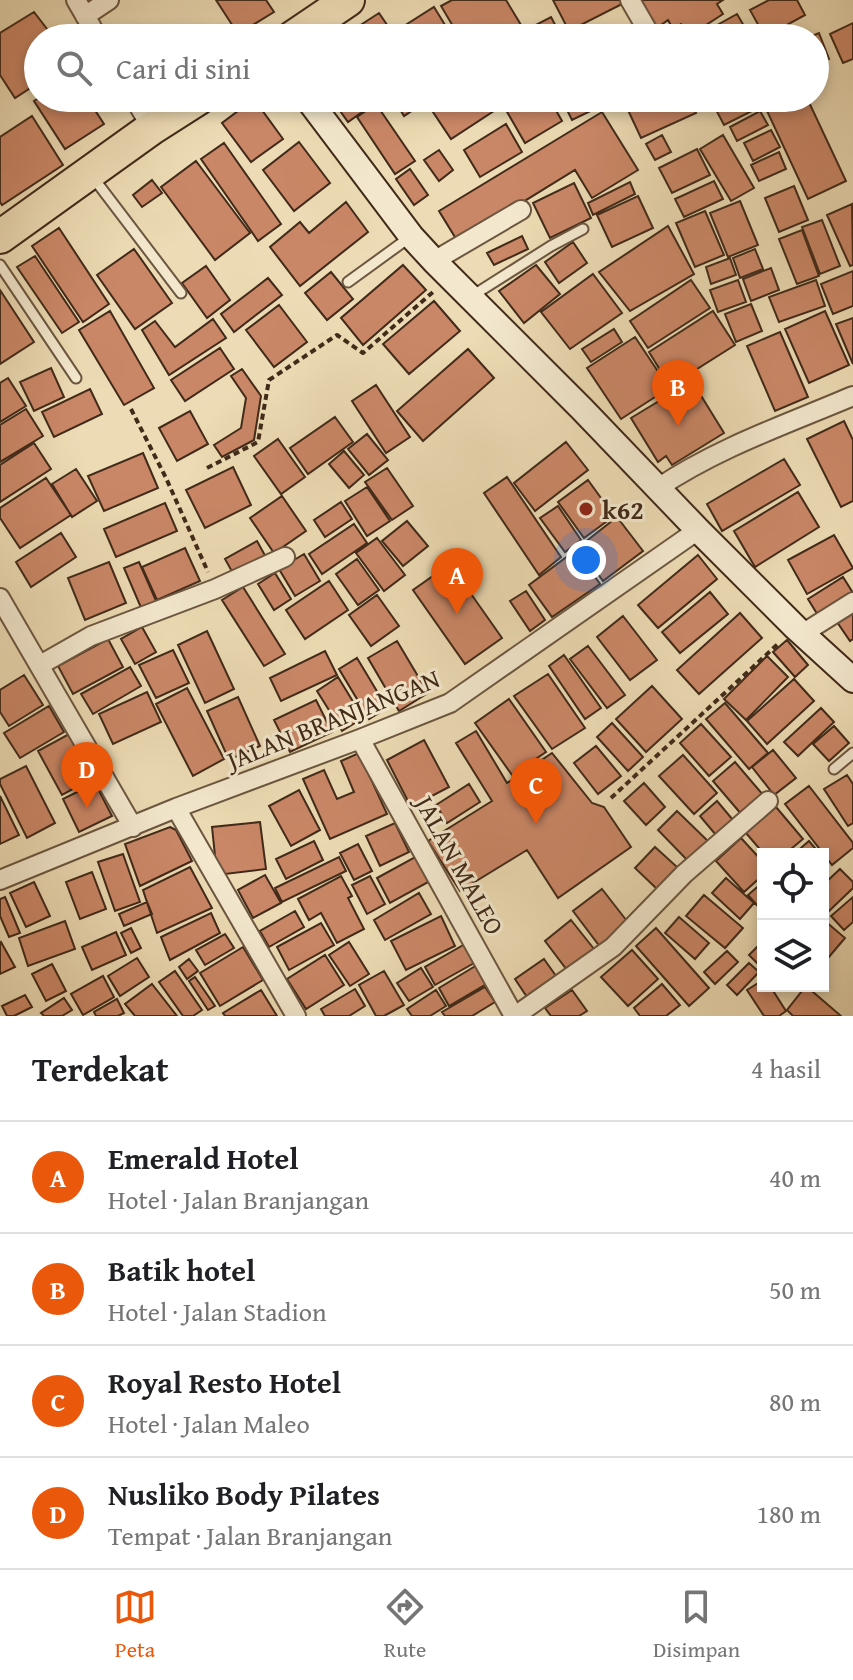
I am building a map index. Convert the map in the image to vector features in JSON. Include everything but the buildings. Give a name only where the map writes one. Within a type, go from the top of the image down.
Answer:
[{"type":"highway","points":[[313,24],[348,0]]},
{"type":"highway","points":[[0,237],[177,112]]},
{"type":"street","points":[[81,8],[109,0]]},
{"type":"street","points":[[630,0],[644,24]]},
{"type":"street","points":[[142,112],[152,128]]},
{"type":"street","points":[[317,112],[411,236],[442,269],[698,530],[853,680]]},
{"type":"street","points":[[442,269],[521,210]]},
{"type":"street","points":[[658,488],[719,453],[853,396]]},
{"type":"street","name":"JALAN BRANJANGAN","points":[[0,880],[176,808],[450,703],[698,530]]},
{"type":"street","points":[[40,665],[91,636],[215,589],[285,557]]},
{"type":"street","points":[[0,598],[133,827]]},
{"type":"street","points":[[799,631],[853,602]]},
{"type":"street","name":"JALAN MALEO","points":[[360,739],[515,1016]]},
{"type":"street","points":[[515,1016],[613,947],[684,874],[768,801]]},
{"type":"street","points":[[176,808],[296,1016]]},
{"type":"lane","points":[[90,173],[181,293]]},
{"type":"lane","points":[[469,297],[583,229]]},
{"type":"lane","points":[[348,282],[411,236]]},
{"type":"lane","points":[[0,265],[76,378]]},
{"type":"lane","points":[[834,769],[853,753]]},
{"type":"path","points":[[207,468],[258,442],[269,380],[337,335],[363,353],[442,269]]},
{"type":"path","points":[[131,409],[166,478],[215,589]]},
{"type":"path","points":[[611,798],[799,631]]},
{"type":"place","name":"Batik hotel","points":[[678,426]]},
{"type":"place","name":"k62","points":[[586,509]]},
{"type":"place","name":"Emerald Hotel","points":[[457,614]]},
{"type":"place","name":"Nusliko Body Pilates","points":[[87,808]]},
{"type":"place","name":"Royal Resto Hotel","points":[[536,824]]}]
